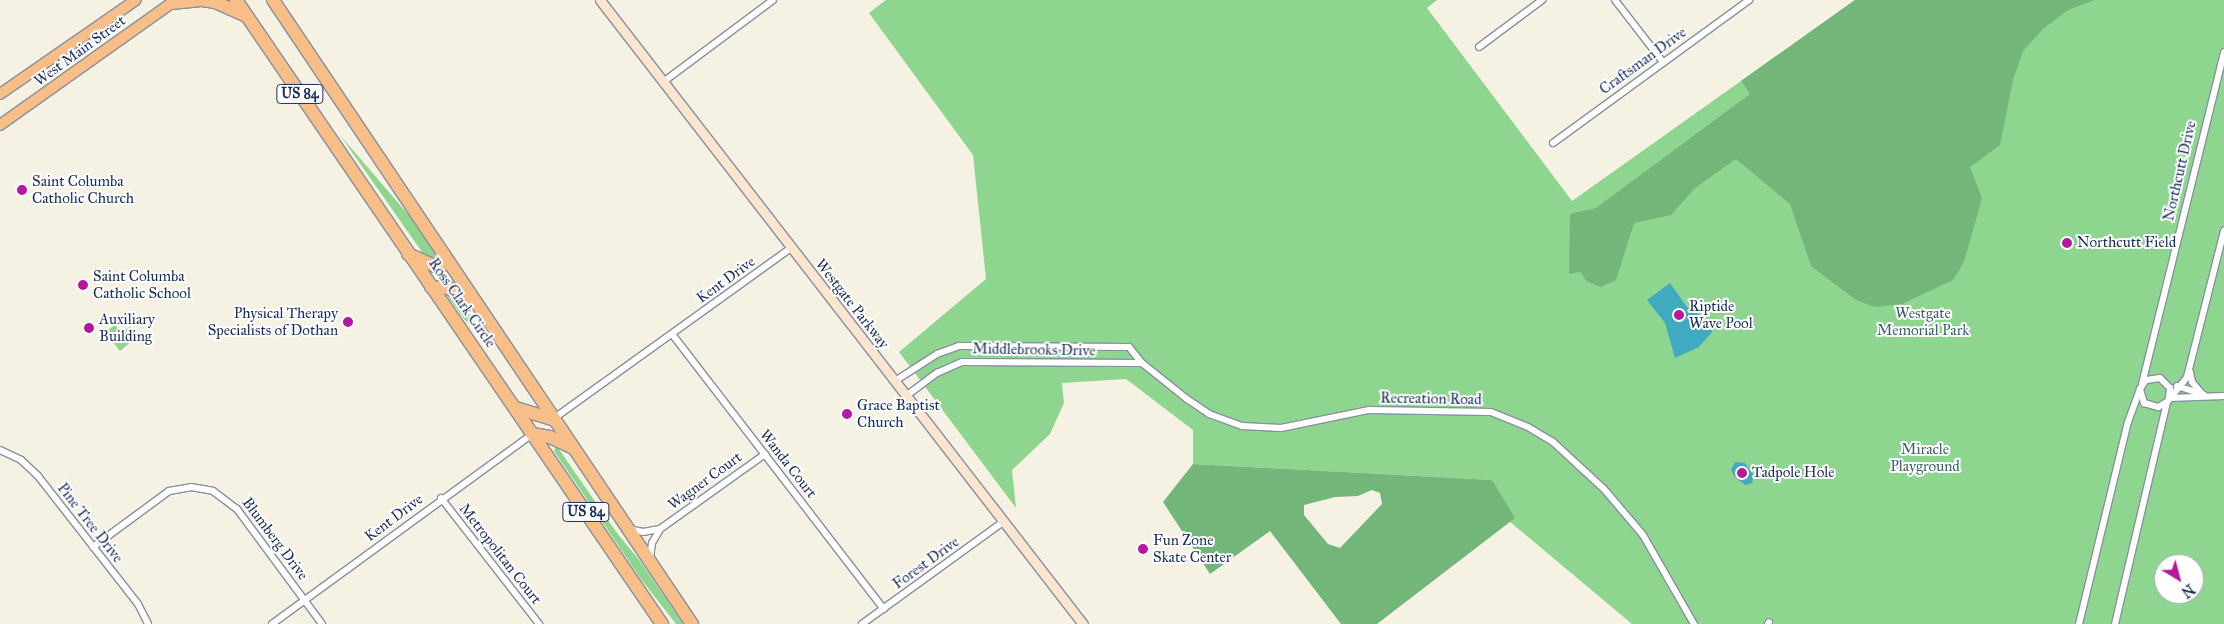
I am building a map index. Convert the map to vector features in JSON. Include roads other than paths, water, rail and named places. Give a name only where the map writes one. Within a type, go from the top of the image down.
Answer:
[{"type":"highway","points":[[174,2],[201,0],[215,2],[248,17]]},
{"type":"highway","name":"Ross Clark Circle","points":[[236,0],[662,624]]},
{"type":"highway","name":"Ross Clark Circle","points":[[277,4],[692,624]]},
{"type":"highway","points":[[408,254],[435,266],[450,264]]},
{"type":"highway","points":[[431,287],[450,288],[479,307]]},
{"type":"highway","points":[[516,408],[553,419]]},
{"type":"highway","points":[[533,434],[550,437],[573,448]]},
{"type":"main road","name":"West Main Street","points":[[0,94],[136,0]]},
{"type":"main road","name":"Westgate Parkway","points":[[600,0],[1083,624]]},
{"type":"main road","name":"West Main Street","points":[[0,126],[174,2]]},
{"type":"street","points":[[663,82],[772,0]]},
{"type":"street","points":[[1479,47],[1542,0]]},
{"type":"street","points":[[1615,0],[1663,62]]},
{"type":"street","name":"Craftsman Drive","points":[[1553,143],[1749,0]]},
{"type":"street","name":"Northcutt Drive","points":[[2079,624],[2128,422],[2141,387],[2224,52]]},
{"type":"street","points":[[2204,396],[2179,387],[2168,384],[2155,377],[2141,387],[2141,399],[2148,406],[2158,407],[2168,400],[2179,387],[2190,370],[2224,231]]},
{"type":"street","name":"Kent Drive","points":[[553,419],[791,248]]},
{"type":"street","name":"Wanda Court","points":[[672,334],[884,608]]},
{"type":"street","name":"Middlebrooks Drive","points":[[895,381],[937,354],[959,346],[1129,347]]},
{"type":"street","name":"Recreation Road","points":[[1129,347],[1142,363],[1198,407],[1233,424],[1254,428],[1295,427],[1358,411],[1404,410],[1491,412],[1528,427],[1576,460],[1623,510],[1643,535],[1694,624]]},
{"type":"street","name":"Middlebrooks Drive","points":[[906,396],[937,373],[962,362],[1142,363]]},
{"type":"street","points":[[2190,370],[2192,382],[2204,396]]},
{"type":"street","points":[[2114,624],[2168,400],[2168,384]]},
{"type":"street","points":[[2168,400],[2224,396]]},
{"type":"street","name":"Kent Drive","points":[[272,624],[441,498],[533,434]]},
{"type":"street","name":"Pine Tree Drive","points":[[0,450],[33,470],[138,604],[148,624]]},
{"type":"street","name":"Wagner Court","points":[[649,560],[652,543],[660,529],[765,454]]},
{"type":"street","name":"Blumberg Drive","points":[[94,547],[162,494],[184,487],[206,489],[227,498],[237,509],[322,624]]},
{"type":"street","name":"Metropolitan Court","points":[[441,498],[539,624]]},
{"type":"street","name":"Forest Drive","points":[[862,624],[1004,522]]},
{"type":"street","name":"Wagner Court","points":[[628,529],[643,532],[660,529]]},
{"type":"water","name":"Riptide Wave Pool","points":[[1670,283],[1687,307],[1717,326],[1699,347],[1675,358],[1665,323],[1647,300]]},
{"type":"water","name":"Tadpole Hole","points":[[1735,462],[1745,463],[1754,476],[1752,483],[1745,485],[1734,476],[1731,470]]},
{"type":"place","name":"Saint Columba Catholic Church","points":[[22,190]]},
{"type":"place","name":"Northcutt Field","points":[[2067,243]]},
{"type":"place","name":"Saint Columba Catholic School","points":[[83,285]]},
{"type":"place","name":"Riptide Wave Pool","points":[[1679,315]]},
{"type":"place","name":"Physical Therapy Specialists of Dothan","points":[[348,322]]},
{"type":"place","name":"Auxiliary Building","points":[[89,328]]},
{"type":"place","name":"Grace Baptist Church","points":[[847,414]]},
{"type":"place","name":"Tadpole Hole","points":[[1742,473]]},
{"type":"place","name":"Fun Zone Skate Center","points":[[1143,549]]},
{"type":"park label","name":"Westgate Memorial Park","points":[[1923,322]]},
{"type":"park label","name":"Miracle Playground","points":[[1925,458]]}]
